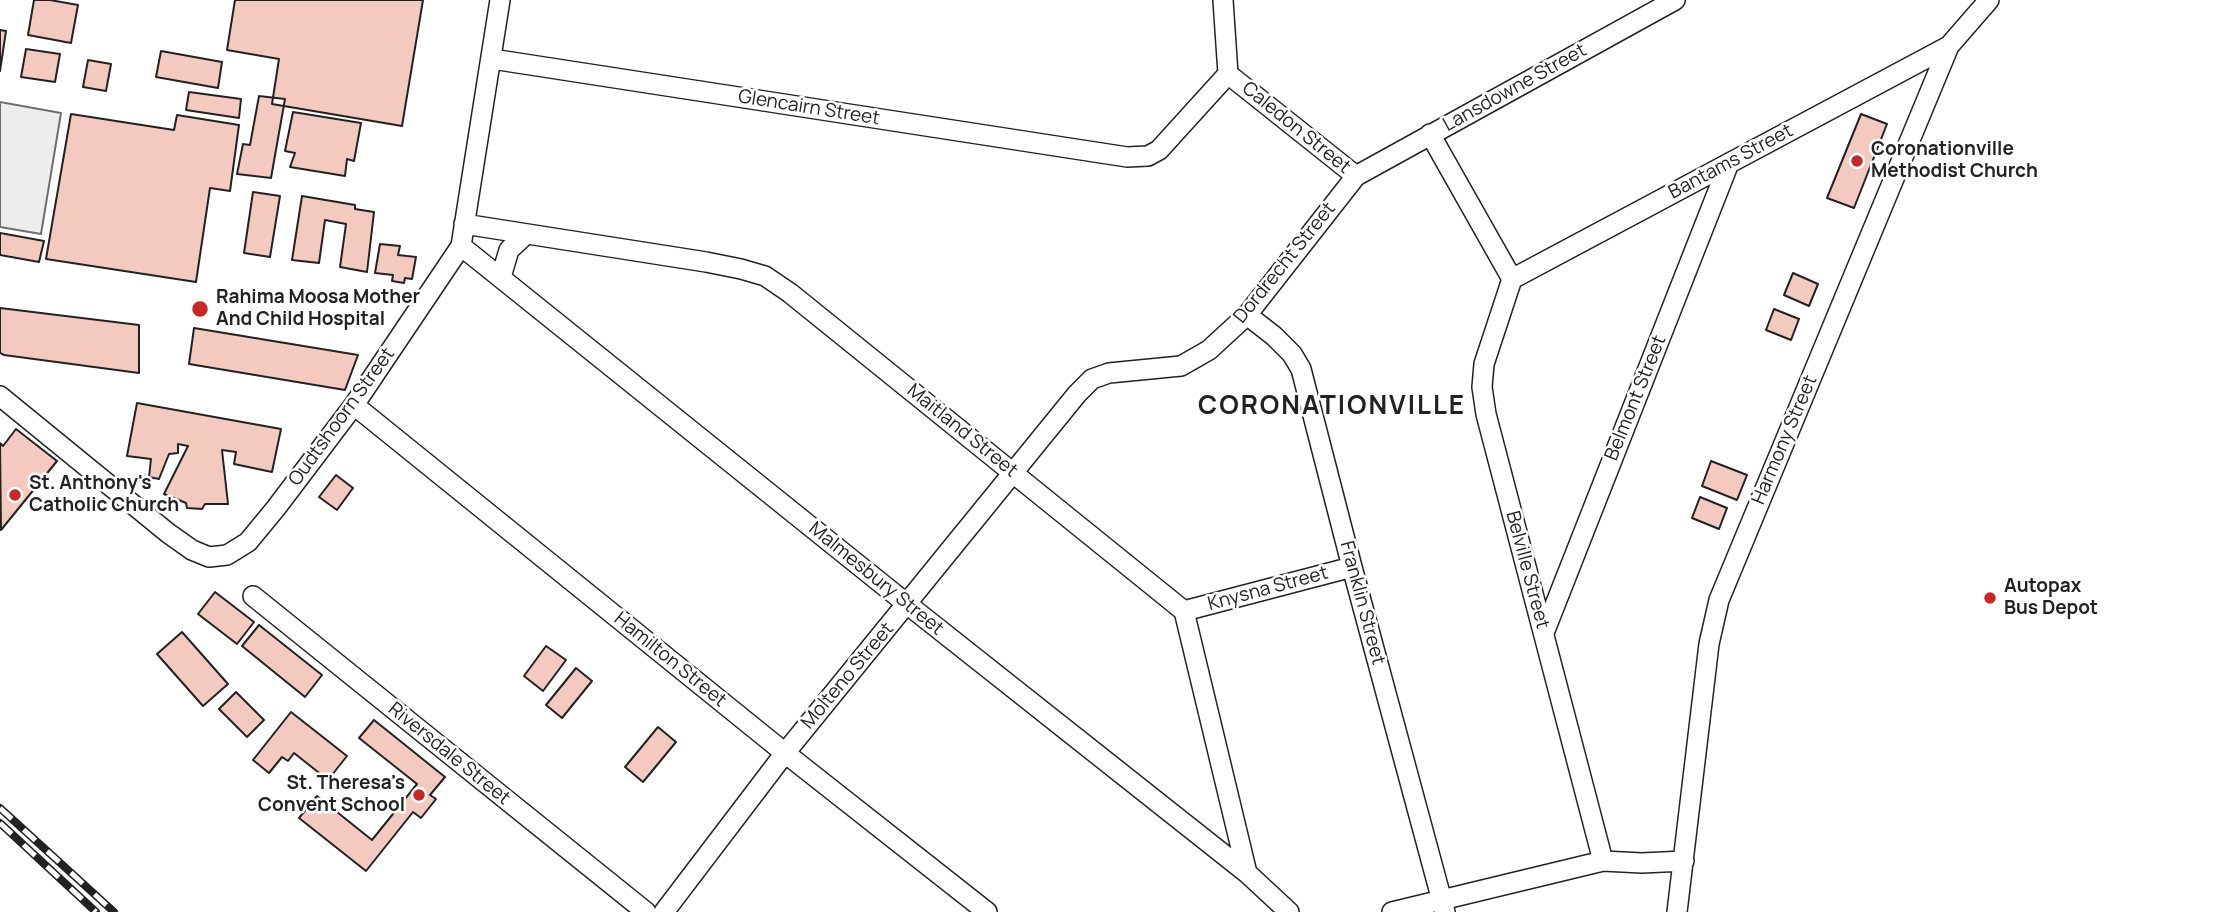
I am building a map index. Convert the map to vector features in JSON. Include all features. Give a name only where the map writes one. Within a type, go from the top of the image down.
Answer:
[{"type":"street","name":"Oudtshoorn Street","points":[[0,396],[192,550],[209,557],[227,555],[248,542],[354,405],[461,246],[500,0]]},
{"type":"street","name":"Caledon Street","points":[[1223,0],[1228,74],[1356,176]]},
{"type":"street","name":"Lansdowne Street","points":[[1356,176],[1675,0]]},
{"type":"street","name":"Harmony Street","points":[[1677,912],[1709,644],[1719,600],[1950,46],[1989,0]]},
{"type":"street","name":"Bantams Street","points":[[1512,279],[1950,46]]},
{"type":"street","name":"Glencairn Street","points":[[492,59],[1127,157],[1148,156],[1159,150],[1228,74]]},
{"type":"street","points":[[1430,135],[1512,279]]},
{"type":"street","name":"Belmont Street","points":[[1544,633],[1729,163]]},
{"type":"street","name":"Dordrecht Street","points":[[1133,369],[1181,366],[1209,350],[1247,315],[1356,176]]},
{"type":"street","name":"Maitland Street","points":[[464,224],[706,262],[765,276],[790,293],[1184,611]]},
{"type":"street","points":[[501,277],[509,250],[526,234]]},
{"type":"street","name":"Malmesbury Street","points":[[461,246],[1247,873],[1289,912]]},
{"type":"street","name":"Belville Street","points":[[1512,279],[1484,364],[1482,387],[1486,414],[1603,861]]},
{"type":"street","name":"Franklin Street","points":[[1247,315],[1275,336],[1292,354],[1301,369],[1444,906]]},
{"type":"street","name":"Molteno Street","points":[[664,912],[785,753],[1077,394],[1092,379],[1133,369]]},
{"type":"street","name":"Hamilton Street","points":[[354,405],[785,753],[987,912]]},
{"type":"street","name":"Knysna Street","points":[[1184,611],[1352,567]]},
{"type":"street","name":"Riversdale Street","points":[[253,596],[646,912]]},
{"type":"street","points":[[1184,611],[1247,873]]},
{"type":"street","points":[[1392,912],[1444,906],[1603,861],[1684,861]]},
{"type":"shaded area","points":[[0,102],[61,113],[41,234],[0,227]]},
{"type":"building","points":[[34,0],[78,5],[71,43],[28,35]]},
{"type":"building","points":[[235,0],[423,0],[402,126],[272,104],[279,59],[227,50]]},
{"type":"building","points":[[0,30],[6,31],[0,71]]},
{"type":"building","points":[[26,49],[60,54],[55,82],[21,77]]},
{"type":"building","points":[[161,51],[222,62],[218,88],[156,77]]},
{"type":"building","points":[[88,60],[111,64],[106,91],[83,87]]},
{"type":"building","points":[[189,92],[241,99],[239,118],[186,110]]},
{"type":"building","points":[[259,96],[285,99],[271,178],[237,174],[243,144],[250,145]]},
{"type":"building","points":[[293,112],[361,123],[354,161],[347,159],[345,176],[290,167],[295,153],[285,151]]},
{"type":"building","points":[[71,114],[174,130],[177,115],[239,125],[230,191],[210,188],[196,282],[46,259]]},
{"type":"building","name":"Coronationville Methodist Church","points":[[1861,114],[1887,124],[1854,208],[1827,198]]},
{"type":"building","points":[[253,192],[280,196],[270,257],[244,253]]},
{"type":"building","points":[[302,196],[355,205],[355,209],[374,212],[367,272],[340,267],[346,224],[325,220],[319,263],[292,260]]},
{"type":"building","points":[[0,233],[44,241],[39,262],[0,255]]},
{"type":"building","points":[[380,244],[400,246],[398,255],[416,257],[412,279],[405,278],[404,283],[392,281],[393,275],[375,273]]},
{"type":"building","points":[[1793,273],[1818,284],[1809,306],[1784,295]]},
{"type":"building","points":[[0,308],[139,325],[139,373],[4,355],[0,353]]},
{"type":"building","points":[[1774,309],[1799,319],[1791,340],[1766,330]]},
{"type":"building","points":[[194,328],[358,355],[345,390],[189,364]]},
{"type":"building","points":[[137,403],[281,429],[272,472],[234,464],[236,452],[222,450],[228,504],[205,504],[202,509],[187,508],[186,503],[164,494],[188,446],[178,444],[178,453],[169,454],[159,479],[149,477],[151,459],[127,456]]},
{"type":"building","name":"St. Anthony's Catholic Church","points":[[16,429],[57,461],[1,530],[0,443],[3,446]]},
{"type":"building","points":[[1711,461],[1747,475],[1737,500],[1702,486]]},
{"type":"building","points":[[336,475],[353,488],[337,510],[319,497]]},
{"type":"building","points":[[1700,497],[1727,508],[1719,529],[1692,518]]},
{"type":"building","points":[[215,592],[254,622],[237,644],[198,614]]},
{"type":"building","points":[[259,625],[322,675],[305,697],[242,646]]},
{"type":"building","points":[[182,632],[228,684],[203,706],[157,654]]},
{"type":"building","points":[[546,646],[566,660],[543,691],[524,676]]},
{"type":"building","points":[[576,668],[592,681],[562,718],[546,705]]},
{"type":"building","name":"St. Theresa's Convent School","points":[[236,692],[264,720],[247,737],[219,709]]},
{"type":"building","name":"St. Theresa's Convent School","points":[[291,712],[347,756],[328,780],[294,753],[288,761],[282,757],[269,773],[253,760]]},
{"type":"building","name":"St. Theresa's Convent School","points":[[374,720],[445,777],[430,795],[436,799],[421,818],[413,812],[366,871],[299,818],[317,796],[372,840],[417,784],[359,738]]},
{"type":"building","points":[[658,727],[676,742],[643,782],[625,767]]},
{"type":"railway","points":[[0,808],[114,912]]},
{"type":"railway","points":[[0,823],[96,912]]},
{"type":"place","name":"Coronationville Methodist Church","points":[[1857,161]]},
{"type":"place","name":"Rahima Moosa Mother And Child Hospital","points":[[200,309]]},
{"type":"place","name":"St. Anthony's Catholic Church","points":[[15,495]]},
{"type":"place","name":"Autopax Bus Depot","points":[[1990,598]]},
{"type":"place","name":"St. Theresa's Convent School","points":[[419,795]]},
{"type":"district","name":"CORONATIONVILLE","points":[[1332,407]]}]
